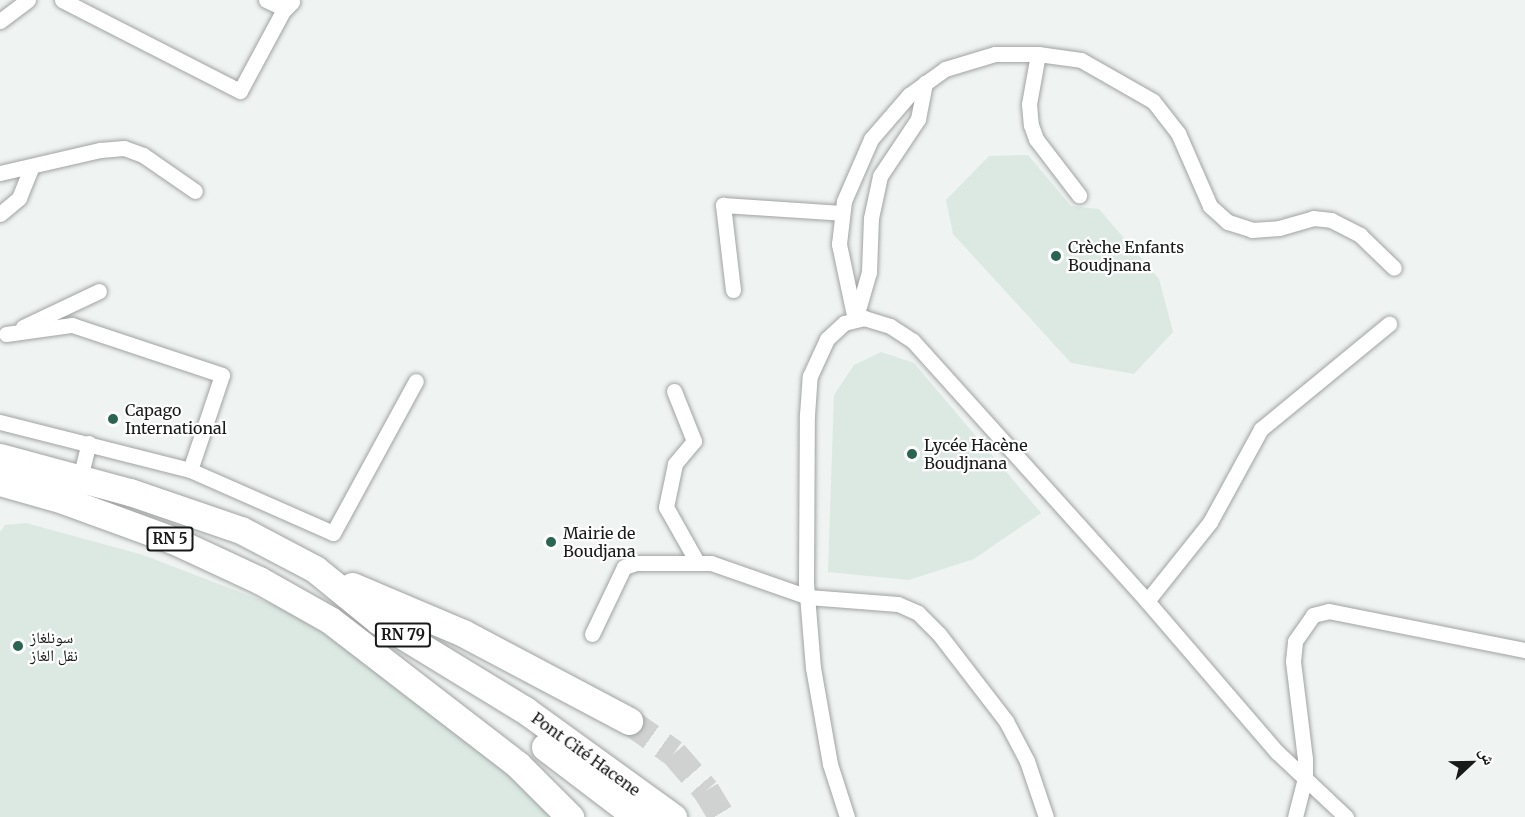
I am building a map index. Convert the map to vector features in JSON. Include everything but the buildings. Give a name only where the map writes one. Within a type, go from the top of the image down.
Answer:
[{"type":"highway","name":"RN 5","points":[[0,457],[80,478],[241,530],[315,569],[462,633],[629,721]]},
{"type":"highway","name":"RN 5","points":[[0,482],[175,541],[259,580],[330,620],[518,765],[570,817]]},
{"type":"highway","points":[[0,504],[26,489]]},
{"type":"highway","name":"RN 79","points":[[315,569],[380,621],[491,698]]},
{"type":"highway","name":"RN 79","points":[[330,620],[491,698]]},
{"type":"highway","name":"Pont Cité Hacene","points":[[491,698],[637,817]]},
{"type":"highway","name":"Pont Cité Hacene","points":[[491,698],[525,710],[673,817]]},
{"type":"street","points":[[0,21],[28,0]]},
{"type":"street","points":[[63,0],[240,91],[289,3],[266,0]]},
{"type":"street","points":[[855,320],[839,244],[842,213],[871,139],[909,95],[945,69],[995,54],[1038,54],[1081,60],[1154,101],[1178,133],[1210,206],[1228,222],[1252,230],[1279,228],[1312,218],[1331,220],[1360,235],[1394,268]]},
{"type":"street","points":[[1038,54],[1029,104],[1031,125],[1036,139],[1079,195]]},
{"type":"street","points":[[855,320],[869,272],[871,218],[880,176],[918,119],[925,84]]},
{"type":"street","points":[[0,173],[31,169],[100,150],[124,148],[142,155],[195,191]]},
{"type":"street","points":[[0,214],[19,198],[31,169]]},
{"type":"street","points":[[733,290],[723,205],[842,213]]},
{"type":"street","points":[[3,334],[99,291]]},
{"type":"street","points":[[847,817],[821,718],[807,597],[810,376],[827,339],[844,323],[864,318],[890,326],[913,341],[1147,601],[1277,752],[1346,817]]},
{"type":"street","points":[[1147,601],[1210,522],[1261,429],[1389,324]]},
{"type":"street","points":[[3,334],[72,325],[222,375],[190,470]]},
{"type":"street","points":[[0,422],[190,470],[333,533],[416,381]]},
{"type":"street","points":[[674,391],[694,441],[675,464],[666,507],[697,562]]},
{"type":"street","points":[[80,478],[89,443]]},
{"type":"street","points":[[592,634],[624,567],[697,562],[732,568],[807,597],[898,603],[918,613],[939,634],[1006,721],[1028,761],[1046,817]]},
{"type":"street","points":[[1295,817],[1305,778],[1293,661],[1295,641],[1313,615],[1329,611],[1525,650]]},
{"type":"shaded area","name":"Crèche Enfants Boudjnana","points":[[1028,155],[1071,206],[1099,209],[1159,279],[1173,332],[1134,374],[1071,363],[953,234],[946,200],[989,156]]},
{"type":"shaded area","name":"Lycée Hacène Boudjnana","points":[[881,352],[914,363],[1041,513],[974,559],[909,580],[828,572],[834,395],[854,365]]},
{"type":"shaded area","points":[[26,523],[143,555],[279,607],[378,665],[503,769],[551,817],[0,817],[0,532],[5,525]]},
{"type":"tunnel","points":[[629,721],[674,753],[706,790],[722,817]]},
{"type":"place","name":"Crèche Enfants Boudjnana","points":[[1056,256]]},
{"type":"place","name":"Capago International","points":[[113,419]]},
{"type":"place","name":"Lycée Hacène Boudjnana","points":[[912,454]]},
{"type":"place","name":"Mairie de Boudjana","points":[[551,542]]},
{"type":"place","name":"سونلغاز نقل الغاز","points":[[18,646]]}]
